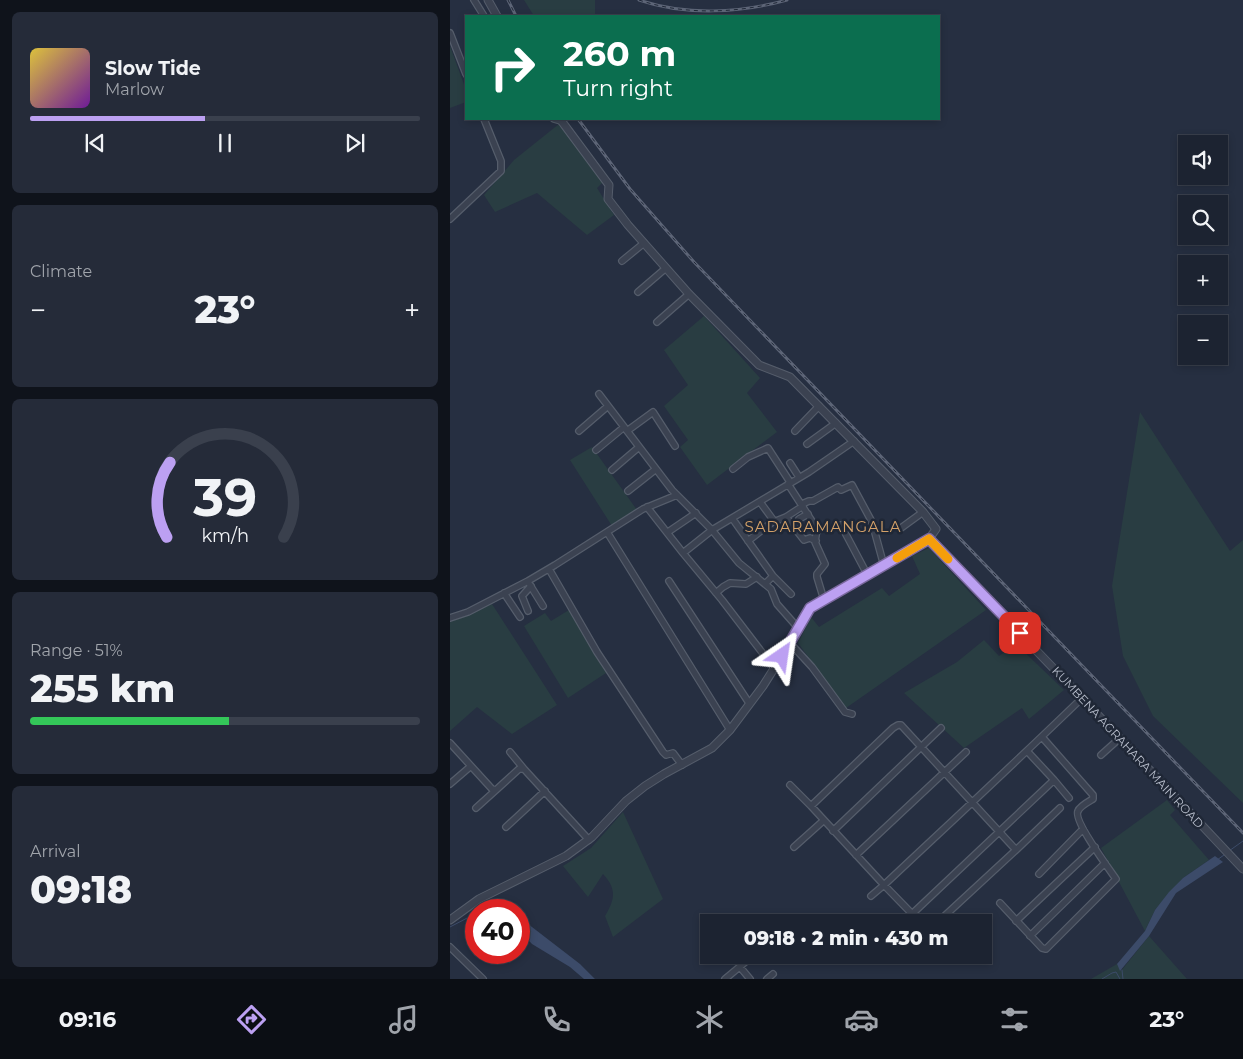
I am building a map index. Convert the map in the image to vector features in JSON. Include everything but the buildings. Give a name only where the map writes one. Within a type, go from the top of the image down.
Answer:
[{"type":"street","points":[[474,0],[483,15]]},
{"type":"street","points":[[488,0],[496,15]]},
{"type":"street","points":[[450,33],[465,71]]},
{"type":"street","points":[[450,219],[501,171],[501,161],[484,120]]},
{"type":"street","points":[[450,920],[479,899],[566,856],[589,840],[626,802],[645,786],[712,748],[730,730],[750,703],[799,629],[810,608],[929,539],[936,529],[923,512],[790,376],[759,365],[689,294],[608,199],[609,185],[559,120]]},
{"type":"street","points":[[622,261],[644,243]]},
{"type":"street","points":[[638,292],[666,268]]},
{"type":"street","points":[[657,322],[689,294]]},
{"type":"street","points":[[599,394],[678,495],[712,530],[739,563],[771,589],[777,604],[799,629]]},
{"type":"street","points":[[579,431],[608,406]]},
{"type":"street","points":[[795,430],[819,406]]},
{"type":"street","points":[[596,450],[653,412],[675,446]]},
{"type":"street","points":[[807,444],[836,423]]},
{"type":"street","points":[[683,553],[712,530],[760,502],[854,441]]},
{"type":"street","points":[[612,470],[639,447]]},
{"type":"street","points":[[733,470],[748,457],[768,448],[817,529],[816,541],[825,564],[817,574],[817,577],[824,600]]},
{"type":"street","points":[[790,463],[798,478]]},
{"type":"street","points":[[628,491],[656,469]]},
{"type":"street","points":[[799,519],[808,501],[813,502],[838,487],[841,490],[852,485],[872,522],[884,566]]},
{"type":"street","points":[[450,618],[468,612],[504,593],[529,583],[647,508],[678,495]]},
{"type":"street","points":[[760,502],[774,521]]},
{"type":"street","points":[[647,508],[668,532],[774,668]]},
{"type":"street","points":[[748,541],[774,521],[805,509],[813,508]]},
{"type":"street","points":[[901,528],[923,512]]},
{"type":"street","points":[[668,532],[696,513]]},
{"type":"street","points":[[786,517],[804,540],[810,538],[816,541]]},
{"type":"street","points":[[732,518],[772,576],[791,594]]},
{"type":"street","points":[[841,525],[868,576]]},
{"type":"street","points":[[607,532],[730,730]]},
{"type":"street","name":"KUMBENA AGRAHARA MAIN ROAD","points":[[929,539],[1243,869]]},
{"type":"street","points":[[549,569],[597,652],[663,752],[666,754],[673,753],[682,765]]},
{"type":"street","points":[[765,584],[772,576]]},
{"type":"street","points":[[716,593],[730,583],[746,584],[757,577]]},
{"type":"street","points":[[669,581],[750,703]]},
{"type":"street","points":[[529,583],[543,606]]},
{"type":"street","points":[[528,611],[522,596],[529,583]]},
{"type":"street","points":[[504,593],[520,617]]},
{"type":"street","points":[[790,643],[809,664],[845,712],[852,714]]},
{"type":"street","points":[[871,896],[1028,751],[1082,698]]},
{"type":"street","points":[[811,806],[898,725],[901,725],[1016,850]]},
{"type":"street","points":[[833,831],[941,728]]},
{"type":"street","points":[[1000,904],[1042,948],[1046,948],[1116,879],[1083,829],[1077,815],[1078,810],[1093,799],[1093,795],[1042,737]]},
{"type":"street","points":[[1101,755],[1120,738]]},
{"type":"street","points":[[450,742],[492,789],[496,790]]},
{"type":"street","points":[[1028,751],[1069,798]]},
{"type":"street","points":[[510,752],[589,840]]},
{"type":"street","points":[[856,855],[966,752]]},
{"type":"street","points":[[450,784],[471,766]]},
{"type":"street","points":[[476,808],[519,769],[524,769]]},
{"type":"street","points":[[790,785],[912,914],[1054,780]]},
{"type":"street","points":[[506,827],[545,791]]},
{"type":"street","points":[[947,914],[1060,808]]},
{"type":"street","points":[[794,847],[824,821]]},
{"type":"street","points":[[1040,874],[1083,829]]},
{"type":"street","points":[[1016,921],[1094,846]]},
{"type":"street","points":[[1030,936],[1105,863]]},
{"type":"street","points":[[450,948],[483,979]]},
{"type":"street","points":[[725,979],[743,964]]},
{"type":"street","points":[[740,967],[750,979]]},
{"type":"street","points":[[767,979],[773,974]]},
{"type":"green space","points":[[524,0],[595,0],[595,15],[533,15]]},
{"type":"green space","points":[[450,46],[465,87],[465,102],[450,108]]},
{"type":"green space","points":[[559,124],[603,182],[597,188],[614,215],[587,235],[537,193],[495,212],[484,195],[514,160]]},
{"type":"green space","points":[[704,316],[760,378],[747,393],[777,432],[707,485],[680,447],[688,440],[664,406],[688,385],[664,350]]},
{"type":"green space","points":[[1140,412],[1230,551],[1243,540],[1243,803],[1153,716],[1123,656],[1112,586]]},
{"type":"green space","points":[[592,447],[637,510],[612,526],[570,460]]},
{"type":"green space","points":[[929,548],[986,610],[846,708],[798,643],[811,617],[819,627],[882,588],[889,596],[920,574],[912,556]]},
{"type":"green space","points":[[492,604],[557,705],[512,734],[477,707],[450,731],[450,622]]},
{"type":"green space","points":[[569,610],[606,673],[568,698],[524,626],[545,613],[551,621]]},
{"type":"green space","points":[[984,640],[999,656],[1016,644],[1064,690],[1029,719],[1022,708],[964,748],[904,693],[957,662]]},
{"type":"green space","points":[[1167,800],[1175,810],[1170,815],[1209,860],[1183,878],[1155,910],[1145,931],[1101,848]]},
{"type":"green space","points":[[623,812],[663,899],[613,937],[605,916],[611,904],[613,894],[608,879],[603,874],[588,897],[563,866],[591,848]]},
{"type":"green space","points":[[1149,936],[1187,979],[1091,979],[1117,964],[1121,971]]},
{"type":"water","points":[[1215,856],[1223,862],[1176,893],[1149,936],[1120,971],[1117,964],[1145,931],[1155,910],[1169,892],[1183,878]]},
{"type":"water","points":[[530,925],[580,964],[595,979],[584,979],[570,967],[530,942]]},
{"type":"waterway","points":[[1229,851],[1243,841]]},
{"type":"waterway","points":[[1217,860],[1224,855]]},
{"type":"waterway","points":[[450,927],[465,919]]},
{"type":"waterway","points":[[1122,970],[1123,979]]},
{"type":"waterway","points":[[1102,979],[1116,972],[1120,979]]},
{"type":"railway","points":[[508,0],[516,15]]},
{"type":"railway","points":[[639,0],[675,9],[713,11],[751,8],[787,0]]},
{"type":"railway","points":[[579,120],[630,189],[694,262],[1243,833]]},
{"type":"slow traffic","points":[[897,558],[929,539],[948,559]]},
{"type":"district","name":"SADARAMANGALA","points":[[823,526]]},
{"type":"route","points":[[782,656],[810,608],[929,539],[1020,633]]}]
